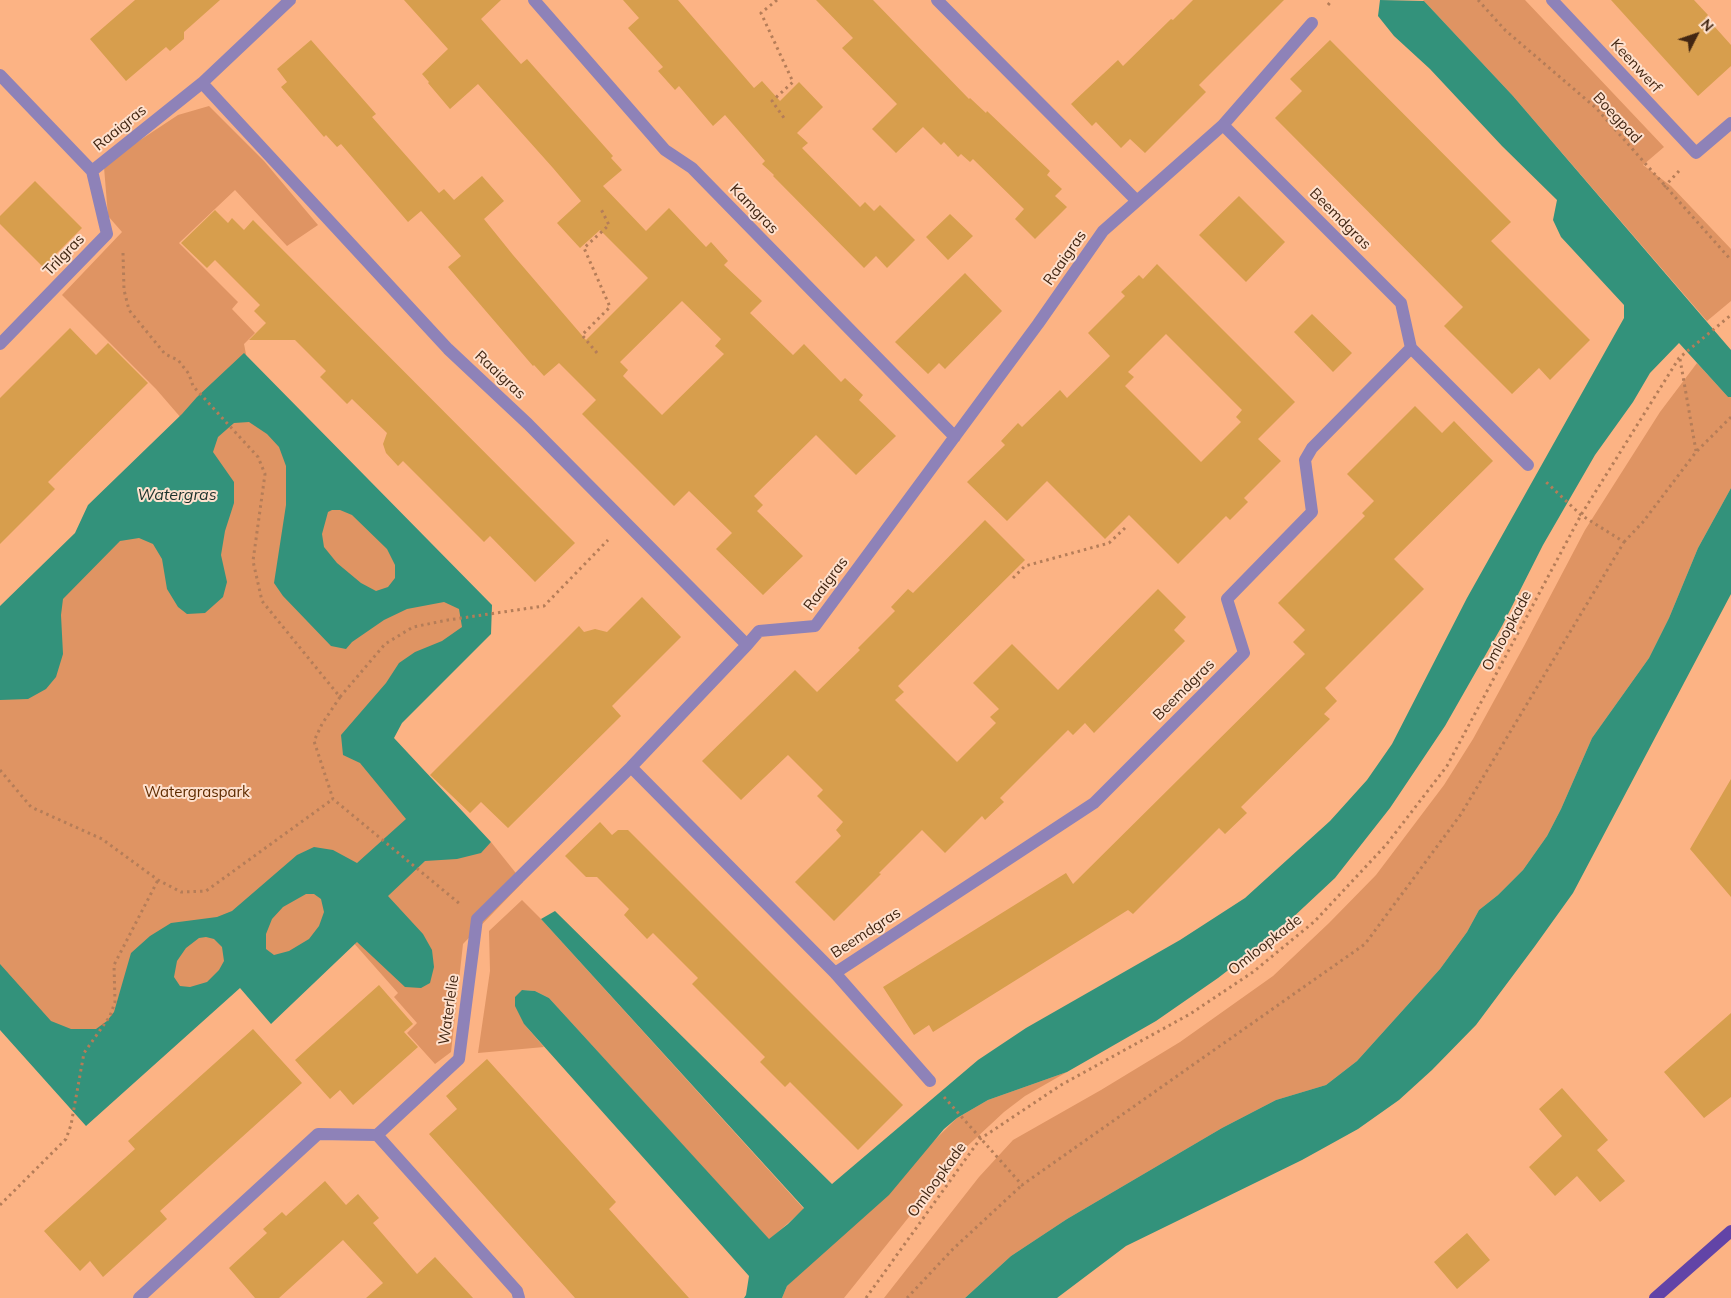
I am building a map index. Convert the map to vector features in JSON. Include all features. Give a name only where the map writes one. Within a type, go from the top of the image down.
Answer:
[{"type":"main road","points":[[1655,1298],[1731,1231]]},
{"type":"street","name":"Raaigras","points":[[0,75],[92,171],[202,83],[290,0]]},
{"type":"street","name":"Kamgras","points":[[534,0],[665,150],[692,168],[956,437]]},
{"type":"street","points":[[937,0],[1137,201],[1223,125],[1312,23]]},
{"type":"street","name":"Keenwerf","points":[[1552,0],[1696,153],[1731,123]]},
{"type":"street","name":"Raaigras","points":[[202,83],[448,348],[528,424],[747,645],[759,631],[815,626],[956,437],[1103,231],[1137,201]]},
{"type":"street","name":"Beemdgras","points":[[835,973],[1094,803],[1244,653],[1227,598],[1312,512],[1305,460],[1312,448],[1411,348],[1401,304],[1223,125]]},
{"type":"street","name":"Trilgras","points":[[0,344],[107,234],[92,171]]},
{"type":"street","points":[[1411,348],[1528,466]]},
{"type":"street","points":[[477,919],[631,767],[747,645]]},
{"type":"street","name":"Beemdgras","points":[[631,767],[835,973],[930,1081]]},
{"type":"street","name":"Waterlelie","points":[[377,1135],[459,1059],[477,919]]},
{"type":"street","points":[[139,1298],[318,1134],[377,1135],[517,1291],[519,1298]]},
{"type":"path","points":[[777,0],[762,13],[794,82],[772,101],[784,118]]},
{"type":"path","name":"Boegpad","points":[[1478,0],[1505,30],[1596,108],[1731,260]]},
{"type":"path","points":[[597,353],[582,335],[610,307],[584,248],[608,226],[600,209]]},
{"type":"path","points":[[107,234],[123,250],[124,290],[130,310],[165,354],[178,360],[189,374],[193,386],[258,457],[265,474],[252,561],[262,601],[340,697]]},
{"type":"path","name":"Omloopkade","points":[[866,1298],[980,1139],[1061,1084],[1190,1014],[1253,972],[1315,921],[1386,845],[1447,766],[1581,515],[1680,358],[1731,315]]},
{"type":"path","points":[[1680,358],[1696,452]]},
{"type":"path","points":[[907,1298],[953,1249],[1022,1186],[1366,944],[1461,814],[1624,542],[1644,522],[1696,452],[1731,417]]},
{"type":"path","points":[[1528,466],[1581,515],[1624,542]]},
{"type":"path","points":[[477,919],[333,799],[314,741],[322,724],[340,697],[385,644],[413,627],[544,606],[626,522]]},
{"type":"path","points":[[1013,578],[1025,566],[1110,543],[1125,528]]},
{"type":"path","points":[[0,770],[31,807],[102,839],[158,880],[181,892],[206,891],[333,799]]},
{"type":"path","points":[[0,1205],[66,1139],[71,1126],[84,1053],[110,1016],[115,1002],[114,965],[158,880]]},
{"type":"path","points":[[930,1081],[1022,1186]]},
{"type":"green space","points":[[1423,0],[1525,0],[1664,147],[1643,165],[1671,186],[1731,249],[1731,301],[1707,321],[1513,96]]},
{"type":"green space","name":"Watergraspark","points":[[209,106],[264,161],[318,225],[287,246],[235,190],[179,243],[238,302],[232,309],[255,333],[244,344],[247,359],[492,614],[385,734],[488,844],[491,842],[523,882],[463,944],[451,1052],[435,1064],[407,1033],[417,1023],[394,997],[398,993],[352,941],[240,984],[86,1119],[0,1023],[0,610],[77,535],[182,419],[156,389],[62,295],[122,232],[108,216],[104,167],[110,160],[178,115]]},
{"type":"green space","points":[[1697,363],[1728,397],[1731,397],[1731,488],[1698,548],[1669,618],[1649,658],[1592,738],[1547,836],[1523,870],[1498,895],[1479,910],[1467,932],[1440,969],[1357,1061],[1326,1085],[1276,1100],[1222,1128],[1067,1219],[1011,1256],[965,1298],[884,1298],[979,1177],[1013,1140],[1180,1042],[1273,976],[1376,875],[1444,785],[1473,739],[1585,530],[1660,412]]},
{"type":"green space","points":[[522,900],[804,1209],[769,1240],[549,998],[535,991],[522,990],[524,1024],[544,1047],[478,1053],[490,971],[489,931]]},
{"type":"green space","points":[[1067,1072],[1025,1096],[1004,1112],[961,1152],[844,1298],[782,1298],[787,1286],[957,1118],[988,1100]]},
{"type":"water","points":[[1380,0],[1424,1],[1513,96],[1731,350],[1731,397],[1728,397],[1679,343],[1650,373],[1633,402],[1595,455],[1543,545],[1502,626],[1445,726],[1390,808],[1335,878],[1274,935],[1218,978],[1156,1021],[1067,1072],[988,1100],[957,1118],[944,1129],[889,1195],[787,1286],[782,1298],[744,1298],[749,1276],[524,1024],[515,1006],[515,997],[522,990],[535,991],[549,998],[769,1239],[804,1208],[541,919],[555,911],[832,1184],[978,1060],[1026,1028],[1180,940],[1245,898],[1330,821],[1367,780],[1392,744],[1467,598],[1624,318],[1624,305],[1561,237],[1553,220],[1557,200],[1502,146],[1430,69],[1394,36],[1378,16]]},
{"type":"water","name":"Watergras","points":[[244,353],[492,605],[491,634],[402,723],[394,738],[491,842],[481,853],[457,859],[425,861],[388,896],[423,934],[432,950],[434,967],[430,983],[421,988],[405,987],[357,942],[271,1024],[240,988],[86,1126],[0,1030],[0,964],[51,1021],[71,1029],[96,1029],[107,1021],[114,1012],[131,953],[150,936],[171,923],[217,917],[232,911],[297,855],[314,847],[333,850],[357,863],[406,819],[360,763],[343,755],[341,735],[386,683],[399,663],[415,652],[442,641],[462,627],[459,609],[444,602],[407,609],[384,620],[352,642],[346,649],[331,646],[283,596],[274,583],[286,505],[286,466],[279,447],[267,434],[249,422],[234,423],[218,437],[213,452],[234,482],[234,503],[225,531],[221,555],[227,582],[223,597],[205,613],[187,614],[178,607],[167,589],[162,559],[153,544],[139,538],[120,541],[63,599],[61,615],[63,654],[56,677],[46,689],[28,699],[0,700],[0,606],[75,533],[88,505],[182,414],[197,397]],"holes":[[[340,510],[352,515],[387,549],[395,565],[395,578],[388,587],[376,591],[361,583],[337,563],[324,547],[322,534],[328,512]],[[306,894],[314,894],[321,899],[324,912],[319,926],[309,939],[289,951],[274,955],[266,949],[266,934],[272,919],[283,907]],[[199,938],[214,939],[222,947],[224,961],[219,970],[207,982],[190,987],[180,986],[174,977],[177,961],[186,948]]]},
{"type":"water","points":[[1731,488],[1731,594],[1573,893],[1476,1025],[1432,1070],[1399,1100],[1358,1129],[1302,1160],[1126,1246],[1057,1298],[965,1298],[1011,1256],[1067,1219],[1222,1128],[1276,1100],[1326,1085],[1357,1061],[1440,969],[1467,932],[1479,910],[1498,895],[1523,870],[1547,836],[1592,738],[1649,658],[1669,618],[1698,548]]},
{"type":"building","points":[[135,0],[220,0],[184,32],[184,39],[170,51],[166,47],[126,81],[90,39]]},
{"type":"building","points":[[404,0],[501,0],[481,19],[521,64],[527,59],[613,156],[611,158],[622,170],[603,186],[646,231],[669,208],[706,247],[711,242],[728,261],[724,265],[762,301],[750,313],[793,355],[804,344],[841,382],[845,378],[863,395],[859,400],[896,436],[856,475],[816,435],[754,496],[763,505],[757,511],[803,556],[763,595],[716,549],[732,533],[689,491],[674,506],[582,414],[596,400],[559,363],[544,376],[533,366],[448,267],[461,256],[421,211],[408,222],[341,144],[337,147],[326,135],[324,137],[281,87],[287,82],[277,69],[311,40],[376,114],[372,117],[439,193],[444,189],[454,200],[482,176],[504,201],[484,219],[586,340],[648,278],[600,230],[580,248],[557,223],[581,201],[478,84],[450,109],[422,74],[448,49]],"holes":[[[682,301],[721,339],[715,346],[724,354],[662,415],[623,376],[628,370],[620,362]]]},
{"type":"building","points":[[623,0],[678,0],[754,88],[762,81],[780,101],[799,82],[823,107],[797,133],[808,143],[802,148],[860,207],[865,202],[874,211],[880,205],[915,240],[887,268],[876,256],[864,268],[762,164],[765,161],[725,115],[713,126],[679,86],[675,90],[658,71],[663,67],[628,28],[639,18]]},
{"type":"building","points":[[816,0],[873,0],[969,99],[986,113],[987,111],[1050,171],[1047,175],[1062,189],[1055,196],[1067,207],[1035,239],[1015,219],[1024,209],[973,159],[970,162],[961,154],[958,157],[944,142],[941,145],[923,127],[896,153],[872,129],[897,104],[842,48],[853,38]]},
{"type":"building","points":[[1193,0],[1284,0],[1199,85],[1206,92],[1145,153],[1130,139],[1121,148],[1096,122],[1092,126],[1071,104],[1118,60],[1123,66]]},
{"type":"building","points":[[1611,0],[1694,0],[1708,15],[1706,17],[1731,45],[1731,66],[1698,96]]},
{"type":"building","points":[[1330,40],[1511,222],[1491,241],[1590,340],[1550,380],[1539,368],[1512,394],[1444,326],[1463,307],[1275,118],[1302,91],[1290,79]]},
{"type":"building","points":[[35,181],[82,228],[43,267],[0,224],[0,216]]},
{"type":"building","points":[[1239,196],[1285,242],[1246,282],[1199,235]]},
{"type":"building","points":[[215,210],[228,223],[232,218],[244,230],[253,220],[575,543],[535,582],[490,536],[484,542],[403,461],[398,466],[386,453],[383,444],[387,433],[352,399],[347,404],[320,377],[326,371],[295,340],[249,340],[266,323],[254,311],[260,305],[215,260],[207,268],[181,243]]},
{"type":"building","points":[[950,214],[973,236],[948,260],[926,237]]},
{"type":"building","points":[[1157,264],[1295,402],[1258,439],[1281,461],[1244,498],[1248,502],[1230,520],[1226,516],[1178,564],[1129,515],[1105,539],[1047,481],[1007,521],[967,482],[1005,445],[1001,441],[1018,423],[1022,427],[1060,390],[1067,398],[1110,356],[1088,333],[1125,296],[1121,292],[1139,275],[1143,279]],"holes":[[[1166,334],[1242,410],[1236,417],[1241,422],[1201,462],[1125,386],[1134,377],[1128,372]]]},
{"type":"building","points":[[965,273],[1002,311],[945,369],[939,363],[928,374],[895,342]]},
{"type":"building","points":[[1312,314],[1352,353],[1333,372],[1294,332]]},
{"type":"building","points":[[70,328],[96,355],[108,343],[148,383],[48,482],[55,489],[0,544],[0,398]]},
{"type":"building","points":[[1415,406],[1442,433],[1454,421],[1493,461],[1394,559],[1424,589],[1325,688],[1337,701],[1324,714],[1330,719],[1241,807],[1247,813],[1225,834],[1219,828],[1133,914],[1128,910],[933,1032],[929,1025],[914,1035],[883,987],[1066,873],[1073,884],[1305,654],[1293,642],[1305,630],[1278,603],[1365,516],[1362,513],[1374,501],[1347,474]]},
{"type":"building","points":[[985,520],[1025,560],[898,686],[904,692],[895,700],[957,762],[996,723],[990,717],[999,709],[973,683],[1012,644],[1058,690],[1158,589],[1186,617],[1174,630],[1185,641],[1094,733],[1085,723],[1073,735],[1068,730],[1000,798],[1004,802],[985,820],[982,816],[945,853],[922,830],[834,921],[795,882],[841,836],[836,830],[843,822],[817,796],[823,790],[788,755],[741,800],[702,761],[795,670],[817,692],[860,650],[858,648],[895,611],[891,607],[908,589],[913,593]]},
{"type":"building","points":[[642,597],[681,637],[612,706],[621,716],[508,828],[481,802],[470,813],[430,775],[579,626],[584,632],[595,629],[607,632]]},
{"type":"building","points":[[1731,779],[1731,897],[1690,849]]},
{"type":"building","points":[[600,822],[612,835],[618,830],[628,830],[903,1105],[858,1150],[790,1082],[785,1087],[760,1062],[765,1057],[692,984],[698,978],[653,933],[647,939],[624,915],[629,909],[597,877],[586,877],[565,856]]},
{"type":"building","points":[[379,985],[413,1024],[404,1032],[418,1047],[353,1105],[340,1090],[330,1099],[295,1060]]},
{"type":"building","points":[[1731,1013],[1731,1097],[1704,1118],[1664,1072]]},
{"type":"building","points":[[253,1029],[302,1083],[160,1211],[167,1219],[103,1277],[90,1261],[80,1271],[44,1231],[135,1149],[128,1141]]},
{"type":"building","points":[[487,1059],[616,1202],[609,1209],[689,1298],[575,1298],[429,1134],[457,1109],[446,1096]]},
{"type":"building","points":[[1562,1088],[1608,1140],[1597,1150],[1625,1181],[1600,1202],[1577,1176],[1555,1196],[1529,1167],[1562,1136],[1539,1109]]},
{"type":"building","points":[[325,1181],[346,1205],[358,1194],[379,1218],[373,1223],[417,1274],[435,1257],[473,1298],[366,1298],[383,1283],[343,1240],[279,1298],[255,1298],[229,1268],[267,1233],[263,1229],[282,1212],[286,1216]]},
{"type":"building","points":[[1467,1233],[1490,1260],[1457,1289],[1434,1262]]}]
